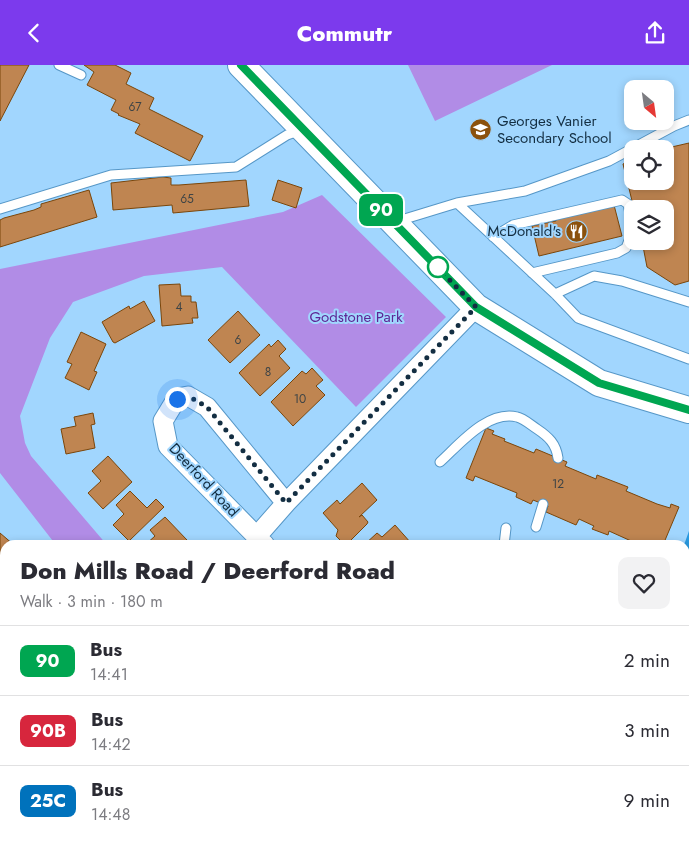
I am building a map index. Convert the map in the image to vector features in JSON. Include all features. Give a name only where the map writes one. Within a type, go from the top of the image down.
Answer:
[{"type":"main road","points":[[241,65],[476,307],[599,383],[689,410]]},
{"type":"street","name":"Deerford Road","points":[[286,503],[207,407],[188,396],[177,399],[164,421],[168,446],[261,540],[286,503],[476,307]]},
{"type":"lane","points":[[59,65],[81,75]]},
{"type":"lane","points":[[394,222],[457,203],[525,191],[600,165],[689,120]]},
{"type":"lane","points":[[0,209],[111,175],[236,167],[287,135],[303,129]]},
{"type":"lane","points":[[493,237],[513,225],[622,200],[624,201]]},
{"type":"lane","points":[[457,203],[555,294],[578,318],[689,359]]},
{"type":"lane","points":[[532,273],[617,253],[624,249]]},
{"type":"lane","points":[[555,294],[594,276],[622,281],[689,302]]},
{"type":"lane","points":[[440,463],[480,427],[499,417],[518,417],[548,436],[557,448],[558,458]]},
{"type":"lane","points":[[536,527],[543,504]]},
{"type":"lane","points":[[505,540],[506,528]]},
{"type":"green space","points":[[408,65],[552,65],[435,121]]},
{"type":"green space","name":"Godstone Park","points":[[322,195],[446,317],[356,407],[222,267],[144,276],[73,302],[50,338],[20,416],[25,443],[31,456],[103,540],[52,540],[0,473],[0,269],[283,212]]},
{"type":"building","points":[[0,65],[29,65],[0,121]]},
{"type":"building","points":[[84,65],[115,65],[131,73],[126,84],[154,98],[149,109],[203,136],[190,161],[135,133],[140,124],[111,110],[116,100],[87,85],[94,72]]},
{"type":"building","points":[[689,143],[689,281],[675,285],[647,267],[644,250],[674,250],[674,200],[632,200],[629,190],[674,190],[674,146]]},
{"type":"building","points":[[163,177],[171,178],[171,185],[246,180],[249,206],[173,213],[172,205],[113,210],[111,183]]},
{"type":"building","points":[[278,180],[302,188],[296,208],[272,200]]},
{"type":"building","points":[[89,190],[97,217],[0,247],[0,220],[34,210],[41,207],[41,204]]},
{"type":"building","name":"McDonald's","points":[[614,205],[622,236],[539,256],[532,226],[556,221],[555,216]]},
{"type":"building","points":[[180,284],[181,296],[191,296],[191,302],[196,302],[198,318],[192,318],[193,323],[162,326],[159,285]]},
{"type":"building","points":[[144,301],[155,321],[115,343],[113,342],[102,322],[129,306],[130,309]]},
{"type":"building","points":[[238,311],[260,335],[230,363],[208,340]]},
{"type":"building","points":[[81,332],[106,344],[94,371],[97,372],[89,390],[65,378],[72,364],[67,362]]},
{"type":"building","points":[[278,340],[286,349],[279,356],[290,368],[260,396],[239,373],[269,344],[271,347]]},
{"type":"building","points":[[312,368],[323,380],[316,386],[325,395],[293,426],[271,402],[302,371],[306,374]]},
{"type":"building","points":[[93,413],[95,424],[91,425],[95,448],[66,454],[61,429],[76,426],[74,417]]},
{"type":"building","points":[[486,428],[494,431],[492,434],[505,439],[504,441],[534,453],[536,449],[567,462],[565,466],[596,479],[597,475],[628,487],[626,491],[657,504],[670,508],[671,504],[679,507],[665,540],[629,540],[609,531],[608,535],[592,529],[594,526],[579,519],[576,525],[546,512],[548,506],[533,500],[531,504],[516,497],[517,493],[475,476],[473,481],[466,478]]},
{"type":"building","points":[[108,456],[132,482],[103,509],[88,493],[101,481],[92,471]]},
{"type":"building","points":[[362,483],[377,500],[359,517],[362,515],[368,522],[351,540],[340,540],[336,536],[338,530],[323,513],[337,500],[340,504]]},
{"type":"building","points":[[130,491],[147,508],[156,499],[164,507],[128,540],[113,525],[124,514],[116,505]]},
{"type":"building","points":[[165,517],[187,540],[151,540],[155,536],[150,530]]},
{"type":"building","points":[[395,525],[408,540],[369,540],[377,533],[382,537]]},
{"type":"building","points":[[0,533],[8,540],[0,540]]},
{"type":"bus line","name":"90","points":[[241,65],[476,307],[540,349],[599,383],[689,410]]},
{"type":"place","name":"Georges Vanier Secondary School","points":[[481,130]]},
{"type":"place","name":"McDonald's","points":[[577,231]]},
{"type":"route","points":[[177,399],[188,396],[207,407],[286,503],[476,307],[435,265],[438,267]]}]
